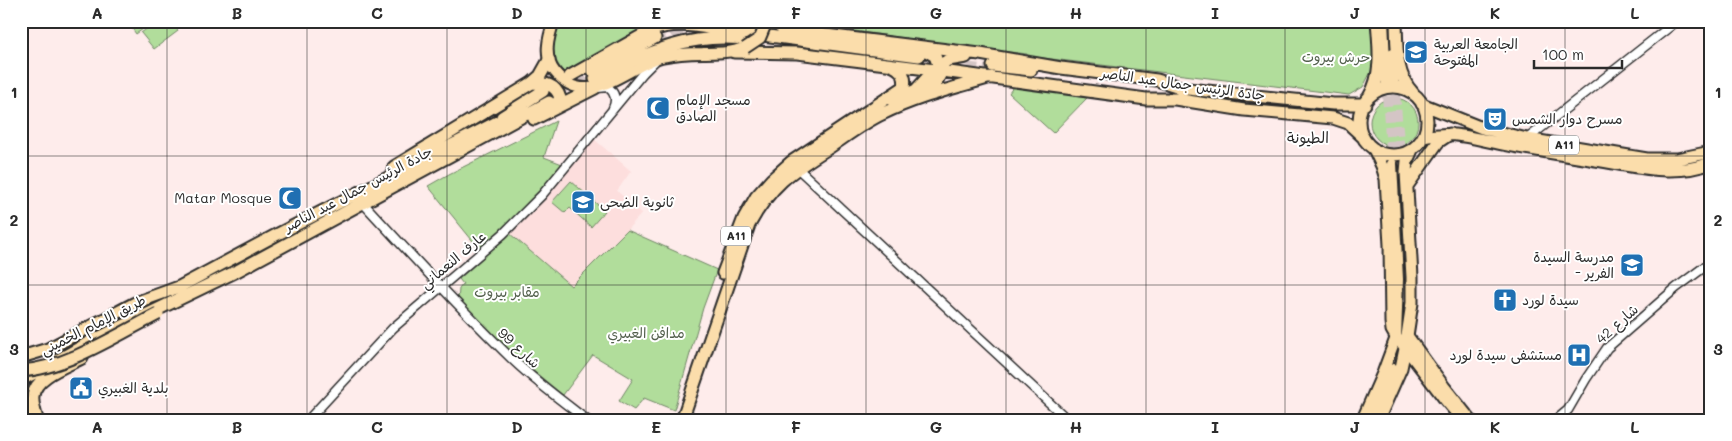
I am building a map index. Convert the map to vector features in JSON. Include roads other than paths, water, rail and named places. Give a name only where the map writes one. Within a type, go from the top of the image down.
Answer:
[{"type":"highway","points":[[1363,137],[1360,120],[1366,101],[1374,90],[1378,74],[1377,21]]},
{"type":"highway","points":[[1378,420],[1400,368],[1405,349],[1401,336],[1412,303],[1406,166],[1412,150],[1424,137],[1427,121],[1426,112],[1419,100],[1407,87],[1401,75],[1396,21]]},
{"type":"highway","points":[[768,23],[793,31],[918,55]]},
{"type":"highway","points":[[570,76],[643,34],[674,24],[918,55],[980,54]]},
{"type":"highway","points":[[635,59],[674,44],[716,38],[935,56],[939,78],[930,89],[916,100]]},
{"type":"highway","points":[[595,82],[658,47]]},
{"type":"highway","points":[[548,99],[595,82],[658,47]]},
{"type":"highway","points":[[734,52],[797,54],[938,69],[992,71]]},
{"type":"highway","name":"A11","points":[[676,420],[739,228],[756,197],[772,178],[876,112],[912,92],[948,60],[980,54],[1061,68],[1157,80],[1186,88]]},
{"type":"highway","points":[[359,199],[386,172],[532,83],[540,76],[549,60]]},
{"type":"highway","points":[[876,112],[904,87],[905,80],[902,72],[888,64]]},
{"type":"highway","name":"A11","points":[[876,112],[916,100],[992,71]]},
{"type":"highway","name":"جادة الرئيس جمال عبد الناصر","points":[[992,71],[1186,88],[1333,104],[1366,101]]},
{"type":"highway","name":"جادة الرئيس جمال عبد الناصر","points":[[992,71],[1146,99],[1181,100],[1244,110],[1333,118],[1348,123],[1363,137]]},
{"type":"highway","points":[[532,83],[546,83],[556,90],[560,98],[548,99]]},
{"type":"highway","name":"A11","points":[[1366,101],[1377,92],[1392,88],[1406,90],[1419,100],[1482,128],[1527,139],[1647,159],[1677,158],[1711,152]]},
{"type":"highway","name":"جادة الرئيس جمال عبد الناصر","points":[[180,292],[276,235],[359,199],[493,123],[548,99]]},
{"type":"highway","name":"جادة الرئيس جمال عبد الناصر","points":[[359,199],[375,197],[408,186],[548,99]]},
{"type":"highway","points":[[1333,104],[1338,111],[1333,118]]},
{"type":"highway","points":[[1441,111],[1434,116],[1435,129],[1449,134]]},
{"type":"highway","points":[[1407,186],[1438,142],[1449,134]]},
{"type":"highway","name":"A11","points":[[1424,137],[1449,134],[1664,171],[1699,168],[1711,163]]},
{"type":"highway","name":"A11","points":[[1363,137],[1373,148]]},
{"type":"highway","points":[[1373,148],[1384,154],[1392,155],[1400,155],[1412,150]]},
{"type":"highway","points":[[1373,148],[1386,179],[1390,245],[1391,322],[1392,330],[1401,336]]},
{"type":"highway","name":"A11","points":[[682,420],[749,225],[768,194],[794,165]]},
{"type":"highway","points":[[21,388],[142,327],[162,313],[180,292]]},
{"type":"highway","points":[[21,362],[135,303],[180,292]]},
{"type":"highway","name":"طريق الإمام الخميني","points":[[21,371],[180,292]]},
{"type":"highway","name":"طريق الإمام الخميني","points":[[21,380],[180,292]]},
{"type":"highway","points":[[21,371],[38,370],[75,357],[162,313]]},
{"type":"highway","points":[[21,357],[48,349]]},
{"type":"highway","points":[[37,420],[33,394],[37,386],[48,376]]},
{"type":"main road","points":[[554,21],[548,43],[549,60],[555,73],[567,82],[582,88],[641,65],[658,47],[691,53],[734,52],[745,48],[760,38],[768,23]]},
{"type":"main road","points":[[1383,21],[1390,80],[1392,21]]},
{"type":"main road","points":[[1362,420],[1401,336],[1392,164]]},
{"type":"main road","points":[[1398,280],[1404,303],[1401,340],[1405,349],[1462,420]]},
{"type":"main road","points":[[1401,336],[1472,420]]},
{"type":"main road","points":[[1372,420],[1394,369]]},
{"type":"main road","points":[[21,404],[37,420]]},
{"type":"street","points":[[1527,139],[1677,21]]},
{"type":"street","name":"عارف النعماني","points":[[308,420],[393,328],[503,234],[542,195],[647,68],[658,47]]},
{"type":"street","points":[[595,82],[608,88],[614,94],[615,103],[610,114]]},
{"type":"street","points":[[794,165],[1068,420]]},
{"type":"street","name":"شارع 99","points":[[359,199],[440,287],[514,361],[547,390],[587,420]]},
{"type":"street","name":"شارع 42","points":[[1556,420],[1568,410],[1590,372],[1607,348],[1676,288],[1711,262]]},
{"type":"tunnel","points":[[658,46],[691,23]]},
{"type":"tunnel","points":[[918,62],[992,71]]},
{"type":"tunnel","points":[[546,96],[592,72]]},
{"type":"tunnel","points":[[1394,80],[1402,179]]},
{"type":"tunnel","points":[[1386,81],[1392,164]]},
{"type":"tunnel","points":[[1394,369],[1402,336]]},
{"type":"place","name":"الجامعة العربية المفتوحة","points":[[1416,52]]},
{"type":"place","name":"مسجد الإمام الصادق","points":[[658,108]]},
{"type":"place","name":"مسرح دوار الشمس","points":[[1495,119]]},
{"type":"place","name":"Matar Mosque","points":[[290,198]]},
{"type":"place","name":"ثانوية الضحى","points":[[583,202]]},
{"type":"place","name":"مدرسة السيدة - الفرير","points":[[1632,265]]},
{"type":"place","name":"سيدة لورد","points":[[1505,300]]},
{"type":"place","name":"مستشفى سيدة لورد","points":[[1579,355]]},
{"type":"place","name":"بلدية الغبيري","points":[[81,388]]},
{"type":"district","name":"الطيونة","points":[[1308,138]]},
{"type":"park label","name":"حرش بيروت","points":[[1336,57]]},
{"type":"park label","name":"مقابر بيروت","points":[[507,292]]},
{"type":"park label","name":"مدافن الغبيري","points":[[646,333]]}]
